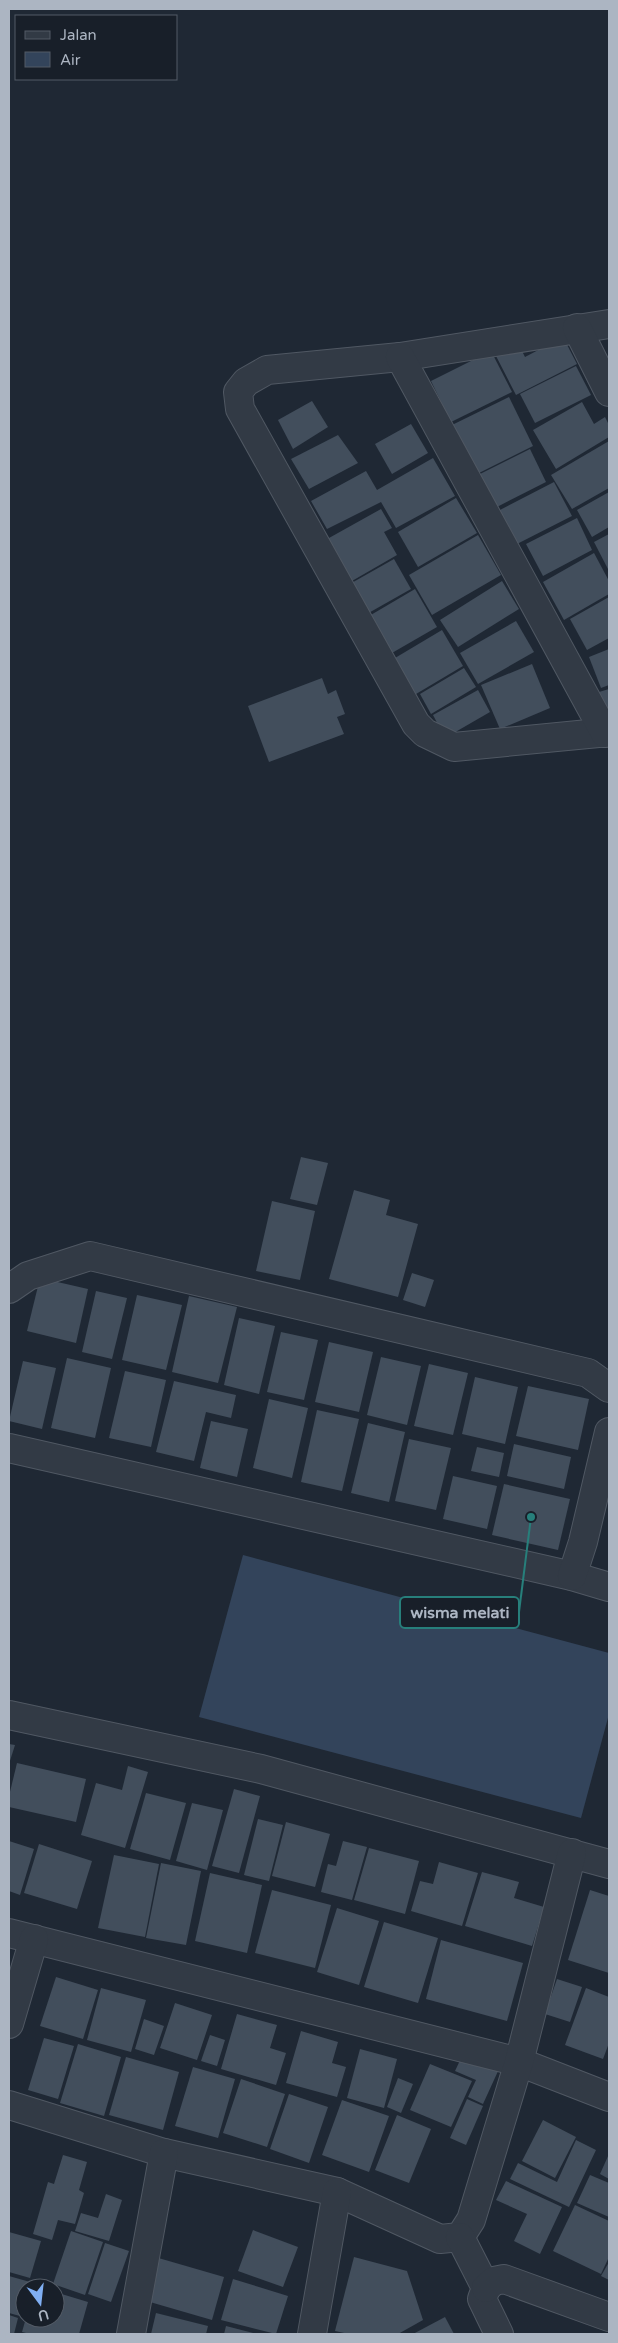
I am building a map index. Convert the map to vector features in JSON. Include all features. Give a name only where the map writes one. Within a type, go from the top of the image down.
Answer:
[{"type":"street","points":[[400,357],[607,733],[454,747],[425,733],[416,724],[240,409],[238,392],[246,382],[267,370],[400,357],[609,324]]},
{"type":"street","points":[[577,328],[609,392]]},
{"type":"street","points":[[9,1289],[28,1276],[90,1256],[588,1373],[609,1388]]},
{"type":"street","points":[[572,1576],[583,1542],[609,1432]]},
{"type":"street","points":[[9,1448],[572,1576],[609,1587]]},
{"type":"street","points":[[9,1715],[261,1769],[609,1864]]},
{"type":"street","points":[[9,2105],[164,2153],[337,2192],[440,2238],[460,2236],[471,2220],[519,2062],[572,1853]]},
{"type":"street","points":[[9,2024],[21,1936],[519,2062],[609,2097]]},
{"type":"street","points":[[131,2334],[164,2153]]},
{"type":"street","points":[[312,2334],[337,2192]]},
{"type":"street","points":[[460,2236],[486,2288]]},
{"type":"street","points":[[499,2334],[482,2298],[486,2288],[494,2281],[504,2279],[609,2317]]},
{"type":"water","points":[[243,1555],[609,1653],[609,1714],[581,1818],[199,1717]]},
{"type":"building","points":[[563,337],[577,364],[516,395],[496,356],[519,345],[525,357]]},
{"type":"building","points":[[491,351],[512,392],[451,422],[431,381]]},
{"type":"building","points":[[576,366],[591,395],[535,423],[520,394]]},
{"type":"building","points":[[509,397],[533,446],[477,474],[452,425]]},
{"type":"building","points":[[312,401],[328,427],[293,449],[278,420]]},
{"type":"building","points":[[582,402],[594,424],[605,417],[609,425],[609,437],[556,469],[533,430]]},
{"type":"building","points":[[411,424],[428,453],[392,474],[375,444]]},
{"type":"building","points":[[338,435],[358,463],[309,489],[291,459]]},
{"type":"building","points":[[609,441],[609,488],[572,509],[551,475]]},
{"type":"building","points":[[530,449],[546,482],[495,508],[478,475]]},
{"type":"building","points":[[433,458],[455,496],[396,528],[381,502],[327,529],[311,501],[366,471],[377,490]]},
{"type":"building","points":[[554,482],[572,516],[515,545],[498,511]]},
{"type":"building","points":[[609,492],[609,527],[592,537],[577,510]]},
{"type":"building","points":[[456,498],[477,533],[418,567],[398,532]]},
{"type":"building","points":[[381,509],[392,528],[384,532],[397,555],[345,585],[320,543]]},
{"type":"building","points":[[577,518],[592,550],[543,576],[526,544]]},
{"type":"building","points":[[609,534],[609,571],[594,542]]},
{"type":"building","points":[[478,535],[501,575],[432,615],[409,575]]},
{"type":"building","points":[[594,553],[609,581],[609,594],[564,620],[543,582]]},
{"type":"building","points":[[394,559],[411,589],[365,615],[348,585]]},
{"type":"building","points":[[502,581],[519,609],[458,647],[440,620]]},
{"type":"building","points":[[415,589],[437,627],[385,657],[364,619]]},
{"type":"building","points":[[609,597],[609,638],[587,650],[570,619]]},
{"type":"building","points":[[516,621],[534,652],[478,684],[460,653]]},
{"type":"building","points":[[442,630],[463,666],[411,697],[390,661]]},
{"type":"building","points":[[609,649],[609,685],[601,688],[589,657]]},
{"type":"building","points":[[532,664],[550,708],[500,729],[481,685]]},
{"type":"building","points":[[464,668],[476,687],[431,714],[420,694]]},
{"type":"building","points":[[322,678],[328,694],[336,690],[345,714],[337,717],[344,734],[269,762],[248,706]]},
{"type":"building","points":[[609,689],[609,711],[606,712],[599,692]]},
{"type":"building","points":[[478,690],[490,712],[445,738],[433,715]]},
{"type":"building","points":[[301,1157],[328,1163],[317,1205],[290,1199]]},
{"type":"building","points":[[354,1190],[390,1200],[386,1215],[418,1224],[398,1297],[329,1279]]},
{"type":"building","points":[[272,1201],[315,1211],[300,1280],[256,1271]]},
{"type":"building","points":[[412,1273],[434,1280],[425,1307],[403,1300]]},
{"type":"building","points":[[40,1278],[88,1289],[76,1343],[27,1331]]},
{"type":"building","points":[[96,1291],[127,1298],[112,1359],[82,1352]]},
{"type":"building","points":[[137,1295],[182,1305],[166,1370],[122,1360]]},
{"type":"building","points":[[189,1296],[237,1307],[218,1383],[172,1372]]},
{"type":"building","points":[[239,1318],[275,1326],[259,1394],[224,1385]]},
{"type":"building","points":[[281,1332],[318,1340],[304,1400],[267,1392]]},
{"type":"building","points":[[329,1342],[373,1352],[359,1412],[315,1402]]},
{"type":"building","points":[[381,1357],[421,1366],[407,1425],[367,1415]]},
{"type":"building","points":[[67,1358],[111,1368],[95,1438],[51,1428]]},
{"type":"building","points":[[23,1361],[56,1368],[42,1429],[9,1421]]},
{"type":"building","points":[[429,1364],[468,1373],[453,1435],[414,1426]]},
{"type":"building","points":[[125,1371],[166,1380],[151,1447],[109,1438]]},
{"type":"building","points":[[475,1377],[518,1387],[505,1444],[462,1434]]},
{"type":"building","points":[[174,1381],[236,1395],[231,1418],[206,1412],[194,1461],[156,1452]]},
{"type":"building","points":[[528,1386],[589,1399],[578,1450],[516,1436]]},
{"type":"building","points":[[269,1399],[308,1408],[292,1478],[253,1468]]},
{"type":"building","points":[[317,1410],[359,1419],[342,1491],[301,1482]]},
{"type":"building","points":[[211,1421],[248,1429],[237,1477],[200,1468]]},
{"type":"building","points":[[368,1423],[405,1432],[389,1502],[351,1493]]},
{"type":"building","points":[[409,1439],[451,1448],[436,1510],[395,1501]]},
{"type":"building","points":[[514,1444],[571,1457],[564,1489],[507,1476]]},
{"type":"building","points":[[477,1447],[504,1453],[499,1477],[471,1471]]},
{"type":"building","points":[[453,1476],[497,1486],[487,1529],[443,1519]]},
{"type":"building","points":[[504,1484],[570,1499],[558,1550],[492,1535]]},
{"type":"building","points":[[9,1744],[15,1745],[9,1764]]},
{"type":"building","points":[[17,1763],[86,1779],[76,1822],[9,1807],[9,1796]]},
{"type":"building","points":[[128,1766],[148,1772],[125,1848],[81,1835],[96,1783],[122,1790]]},
{"type":"building","points":[[234,1789],[260,1796],[239,1873],[212,1866]]},
{"type":"building","points":[[146,1793],[186,1803],[170,1860],[130,1849]]},
{"type":"building","points":[[192,1803],[223,1810],[207,1870],[176,1861]]},
{"type":"building","points":[[258,1819],[283,1825],[269,1881],[244,1875]]},
{"type":"building","points":[[286,1822],[330,1834],[315,1887],[272,1876]]},
{"type":"building","points":[[9,1841],[34,1849],[20,1895],[9,1891]]},
{"type":"building","points":[[343,1841],[367,1847],[352,1900],[321,1892],[328,1864],[336,1866]]},
{"type":"building","points":[[39,1844],[92,1861],[77,1909],[24,1893]]},
{"type":"building","points":[[369,1848],[419,1861],[405,1914],[354,1900]]},
{"type":"building","points":[[114,1855],[159,1864],[145,1937],[98,1928]]},
{"type":"building","points":[[439,1862],[478,1873],[462,1926],[411,1911],[420,1881],[433,1884]]},
{"type":"building","points":[[161,1863],[201,1871],[186,1945],[146,1938]]},
{"type":"building","points":[[482,1872],[519,1882],[514,1898],[544,1907],[532,1946],[465,1926]]},
{"type":"building","points":[[210,1873],[262,1885],[247,1953],[195,1941]]},
{"type":"building","points":[[272,1890],[331,1905],[315,1968],[255,1953]]},
{"type":"building","points":[[590,1890],[609,1896],[609,1973],[568,1960]]},
{"type":"building","points":[[337,1908],[379,1921],[359,1985],[317,1972]]},
{"type":"building","points":[[384,1922],[438,1938],[418,2003],[364,1987]]},
{"type":"building","points":[[441,1940],[523,1963],[507,2021],[426,1999]]},
{"type":"building","points":[[56,1977],[98,1990],[83,2039],[40,2026]]},
{"type":"building","points":[[557,1979],[582,1987],[570,2022],[545,2014]]},
{"type":"building","points":[[101,1988],[146,2000],[131,2052],[87,2040]]},
{"type":"building","points":[[586,1988],[609,1997],[609,2043],[603,2059],[565,2045]]},
{"type":"building","points":[[175,2003],[212,2015],[197,2060],[160,2048]]},
{"type":"building","points":[[237,2014],[277,2025],[270,2048],[286,2053],[276,2085],[221,2069]]},
{"type":"building","points":[[144,2019],[164,2026],[154,2055],[135,2049]]},
{"type":"building","points":[[301,2031],[338,2042],[332,2063],[346,2067],[337,2097],[286,2083]]},
{"type":"building","points":[[210,2035],[225,2040],[217,2066],[201,2061]]},
{"type":"building","points":[[44,2038],[74,2046],[58,2099],[28,2090]]},
{"type":"building","points":[[78,2044],[121,2057],[104,2116],[60,2103]]},
{"type":"building","points":[[360,2049],[397,2059],[384,2108],[347,2098]]},
{"type":"building","points":[[463,2054],[499,2069],[483,2104],[468,2097],[476,2080],[455,2071]]},
{"type":"building","points":[[126,2057],[179,2072],[163,2130],[109,2115]]},
{"type":"building","points":[[430,2064],[472,2081],[451,2127],[410,2110]]},
{"type":"building","points":[[193,2067],[235,2079],[218,2138],[175,2126]]},
{"type":"building","points":[[398,2078],[413,2084],[401,2113],[387,2107]]},
{"type":"building","points":[[241,2079],[285,2094],[267,2147],[223,2133]]},
{"type":"building","points":[[289,2094],[328,2107],[309,2163],[270,2149]]},
{"type":"building","points":[[467,2099],[483,2106],[466,2145],[450,2138]]},
{"type":"building","points":[[342,2100],[389,2116],[369,2172],[322,2155]]},
{"type":"building","points":[[397,2115],[431,2129],[409,2183],[375,2170]]},
{"type":"building","points":[[543,2120],[576,2137],[555,2178],[522,2161]]},
{"type":"building","points":[[576,2140],[596,2150],[569,2207],[510,2179],[518,2163],[557,2182]]},
{"type":"building","points":[[609,2154],[609,2179],[600,2174]]},
{"type":"building","points":[[63,2155],[87,2162],[79,2190],[84,2193],[75,2224],[58,2220],[52,2240],[33,2234],[48,2182],[54,2184]]},
{"type":"building","points":[[590,2175],[609,2183],[609,2217],[577,2203]]},
{"type":"building","points":[[506,2181],[562,2207],[540,2254],[514,2241],[527,2214],[496,2200]]},
{"type":"building","points":[[106,2194],[122,2200],[109,2241],[75,2231],[81,2213],[98,2218]]},
{"type":"building","points":[[575,2205],[609,2221],[609,2257],[601,2274],[553,2251]]},
{"type":"building","points":[[253,2230],[298,2247],[283,2287],[238,2271]]},
{"type":"building","points":[[71,2231],[103,2242],[85,2295],[65,2288],[65,2278],[55,2278]]},
{"type":"building","points":[[9,2232],[41,2241],[30,2278],[9,2272]]},
{"type":"building","points":[[105,2243],[129,2251],[111,2302],[88,2294]]},
{"type":"building","points":[[155,2257],[224,2277],[212,2320],[143,2300]]},
{"type":"building","points":[[354,2257],[407,2271],[423,2320],[398,2334],[349,2334],[335,2331]]},
{"type":"building","points":[[609,2262],[609,2280],[601,2276]]},
{"type":"building","points":[[9,2276],[16,2278],[15,2315],[9,2313]]},
{"type":"building","points":[[233,2279],[288,2296],[276,2334],[221,2320]]},
{"type":"building","points":[[65,2295],[88,2302],[79,2334],[30,2334],[22,2332],[23,2328],[65,2328]]},
{"type":"building","points":[[156,2313],[208,2326],[206,2334],[151,2334]]},
{"type":"building","points":[[9,2315],[15,2317],[16,2328],[14,2334],[9,2334]]},
{"type":"building","points":[[445,2317],[454,2334],[413,2334]]},
{"type":"building","points":[[226,2326],[257,2334],[224,2334]]},
{"type":"place","name":"wisma melati","points":[[531,1517]]}]
